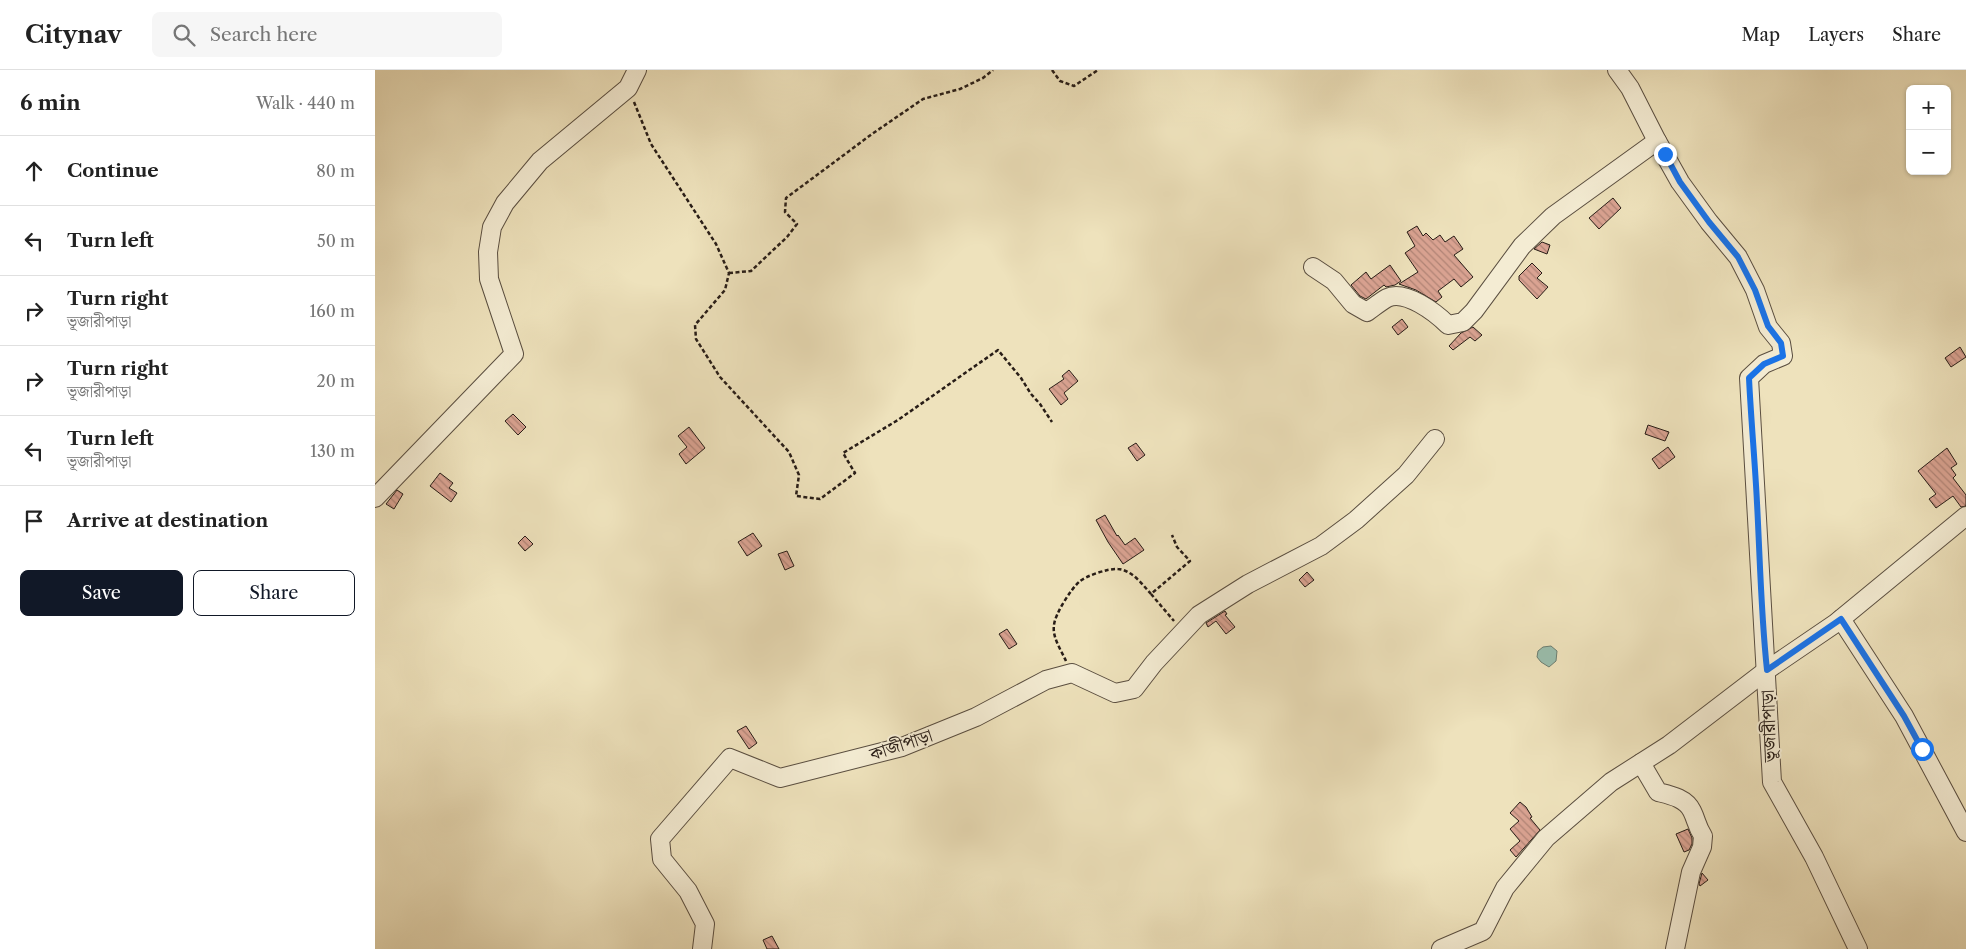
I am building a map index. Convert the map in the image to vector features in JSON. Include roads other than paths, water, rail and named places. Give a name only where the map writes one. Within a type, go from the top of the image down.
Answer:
[{"type":"street","points":[[375,498],[514,354],[489,279],[487,252],[493,227],[505,204],[540,161],[628,88],[637,70]]},
{"type":"street","name":"ভূজারীপাড়া","points":[[1617,70],[1630,88],[1680,182],[1709,222],[1738,257],[1755,290],[1768,326],[1781,343],[1783,356],[1764,364],[1749,378],[1751,431],[1756,478],[1763,634],[1767,670],[1771,782],[1814,857],[1858,949]]},
{"type":"street","points":[[1313,267],[1334,281],[1353,304],[1367,312],[1388,297],[1403,296],[1436,313],[1448,325],[1463,322],[1493,288],[1522,246],[1553,216],[1657,141]]},
{"type":"street","name":"কাজীপাড়া","points":[[702,949],[705,924],[688,891],[662,859],[660,839],[730,758],[780,778],[902,747],[976,717],[1046,680],[1072,673],[1115,693],[1134,689],[1154,663],[1199,615],[1248,584],[1321,546],[1356,520],[1406,475],[1435,439]]},
{"type":"street","points":[[1441,949],[1483,931],[1505,888],[1546,838],[1611,782],[1669,745],[1767,670],[1841,619],[1966,516]]},
{"type":"street","points":[[1841,619],[1904,716],[1966,832]]},
{"type":"street","points":[[1641,763],[1658,792],[1676,796],[1692,809],[1696,825],[1703,836],[1702,847],[1691,872],[1675,949]]}]
